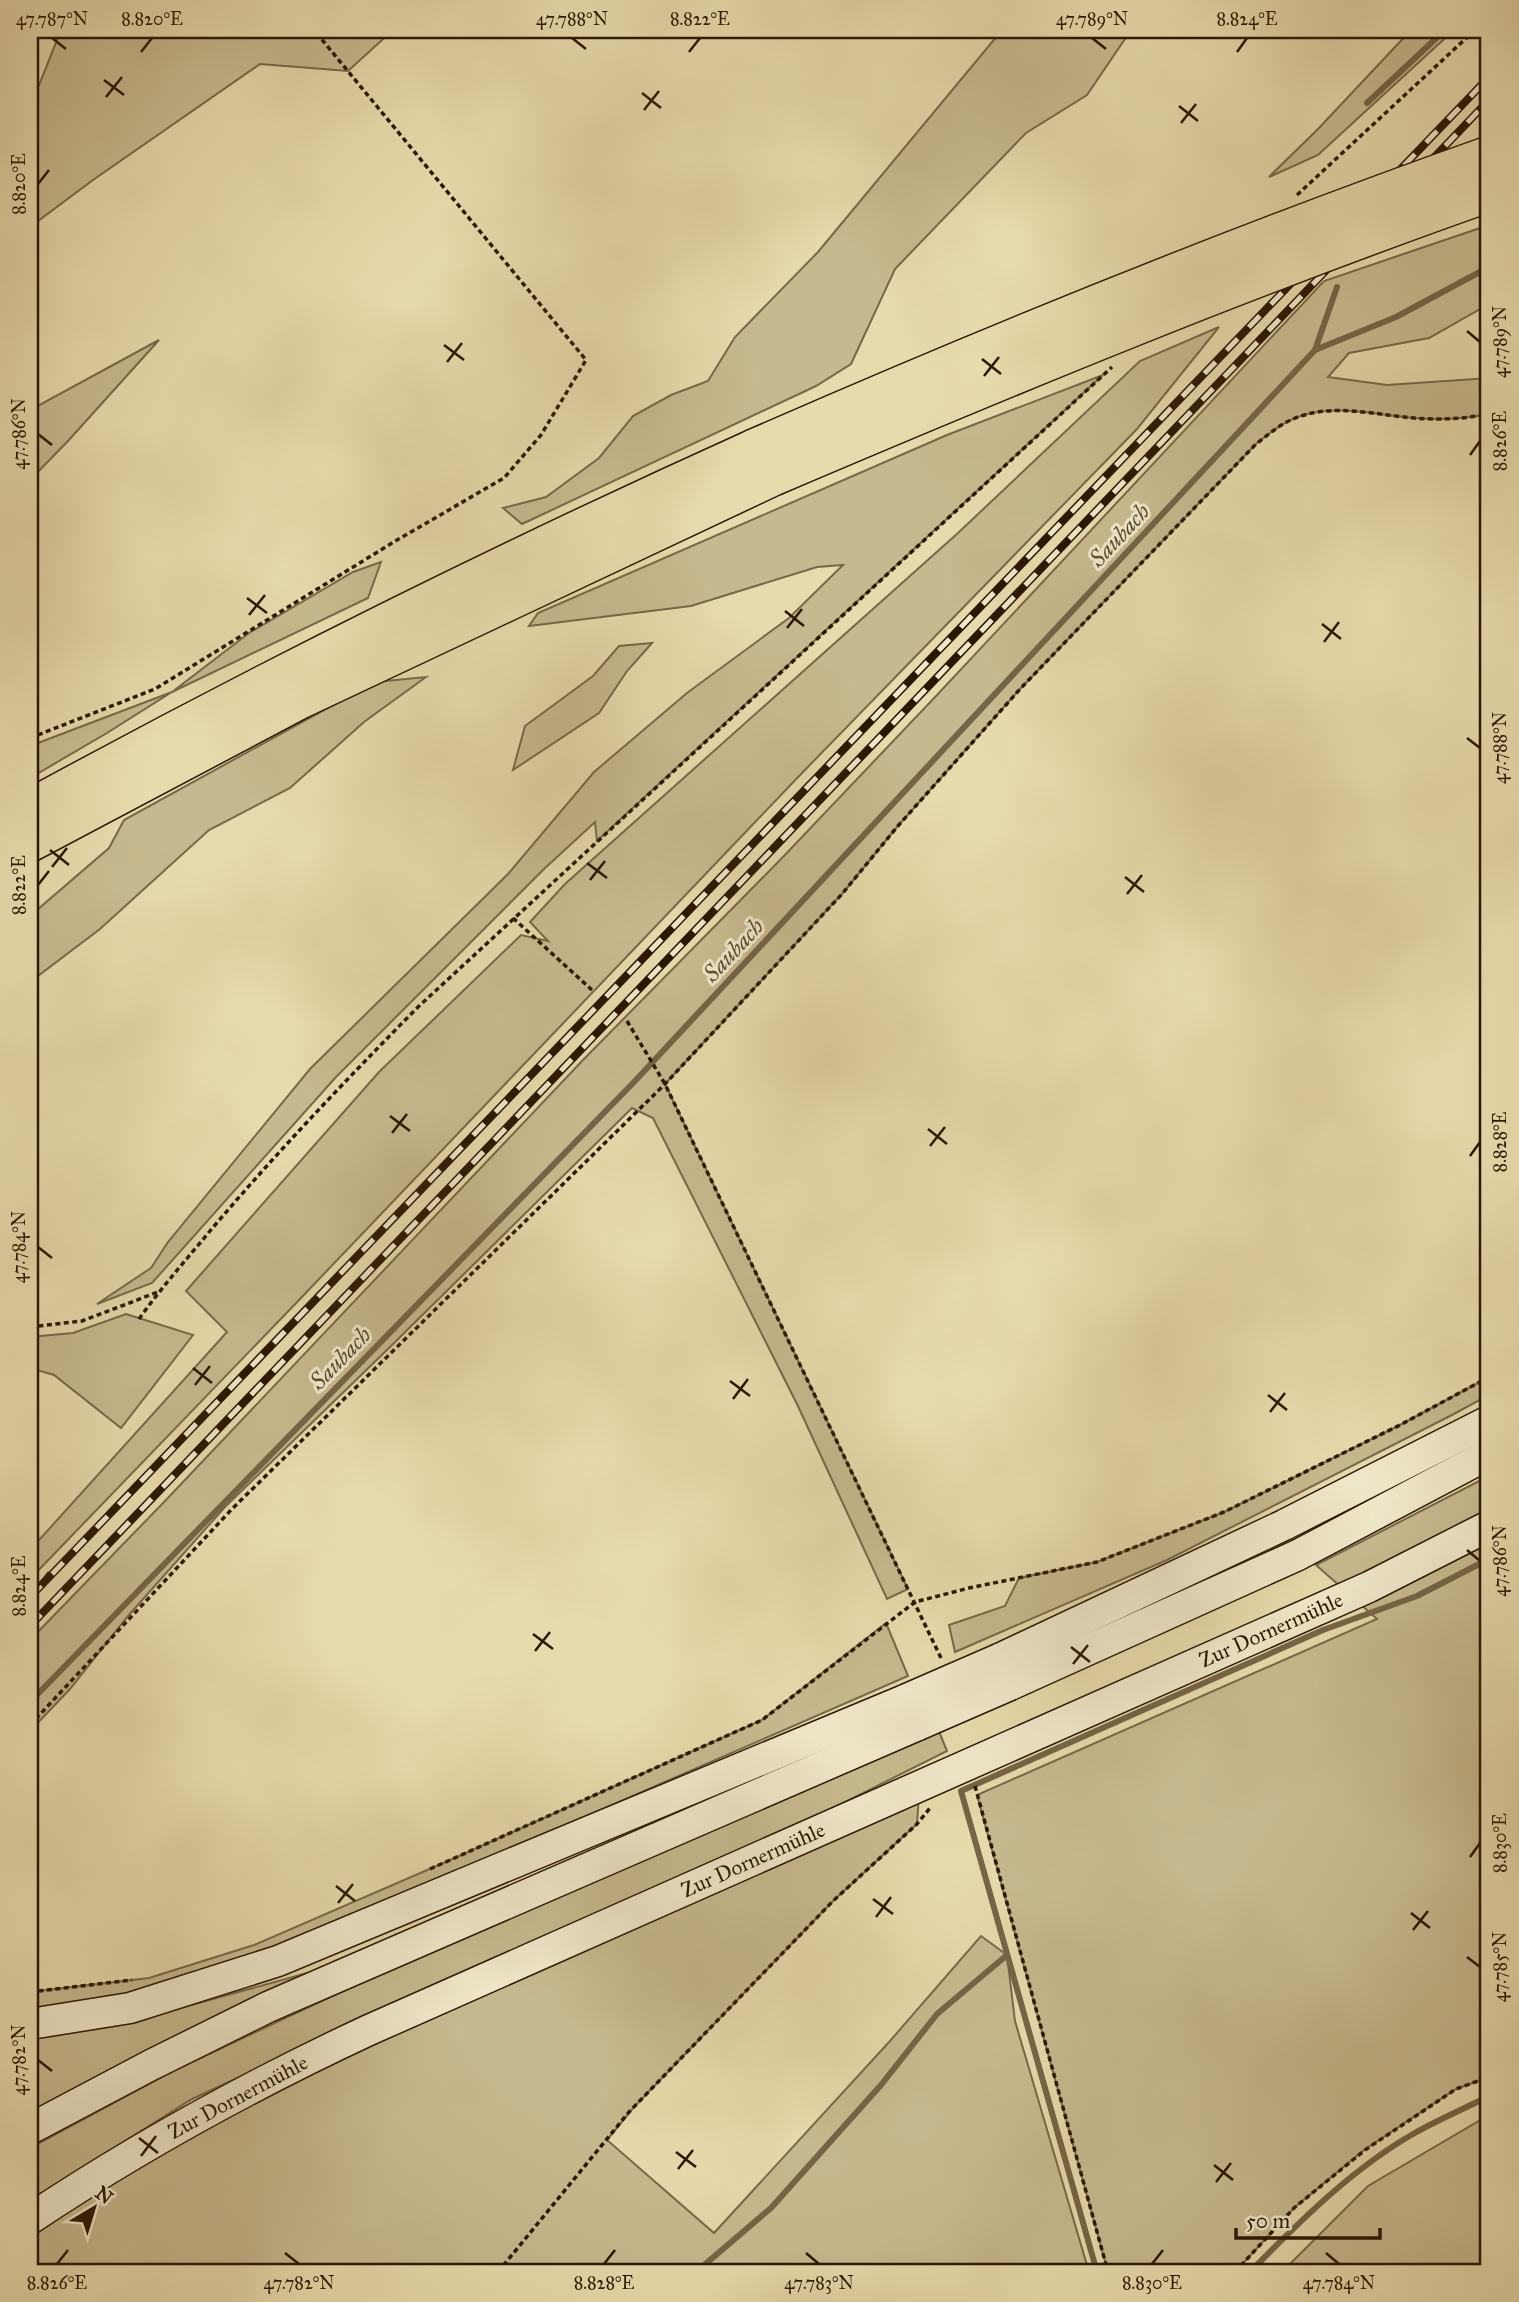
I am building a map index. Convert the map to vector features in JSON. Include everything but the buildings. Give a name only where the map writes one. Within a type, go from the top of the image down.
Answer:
[{"type":"highway","points":[[30,843],[300,700],[764,463],[937,368],[1280,231],[1489,155]]},
{"type":"highway","points":[[30,808],[192,721],[594,520],[988,385],[1321,253],[1489,193]]},
{"type":"main road","points":[[1004,1672],[1489,1421]]},
{"type":"main road","points":[[30,2129],[268,2007],[913,1712],[1004,1672],[1298,1555],[1489,1454]]},
{"type":"main road","name":"Zur Dornermühle","points":[[30,2219],[118,2163],[281,2072],[1369,1587],[1489,1525]]},
{"type":"main road","points":[[30,2024],[130,2008],[278,1961],[913,1712]]},
{"type":"path","points":[[30,738],[155,689],[397,540],[504,478],[541,435],[586,360],[314,30]]},
{"type":"path","points":[[1296,195],[1475,30]]},
{"type":"path","points":[[139,1319],[241,1194],[326,1100],[418,1007],[1120,359]]},
{"type":"path","points":[[30,1725],[232,1510],[665,1084],[842,894],[897,827],[1021,688],[1256,444],[1277,427],[1301,416],[1328,410],[1444,419],[1489,414]]},
{"type":"path","points":[[513,918],[592,990]]},
{"type":"path","points":[[627,1021],[665,1084],[933,1641]]},
{"type":"path","points":[[30,1327],[82,1321],[160,1291]]},
{"type":"path","points":[[424,1872],[762,1720],[915,1602],[1110,1557],[1224,1512],[1400,1425],[1489,1377]]},
{"type":"path","points":[[977,1795],[1108,2272]]},
{"type":"path","points":[[498,2272],[629,2112],[833,1901],[932,1807]]},
{"type":"path","points":[[30,1992],[136,1980]]},
{"type":"path","points":[[1235,2272],[1294,2208],[1364,2150],[1456,2089],[1489,2077]]},
{"type":"shaded area","points":[[61,30],[393,30],[348,71],[260,64],[30,227],[30,108]]},
{"type":"shaded area","points":[[1002,30],[1056,30],[1076,33],[1081,30],[1131,30],[1087,95],[1026,133],[895,269],[851,364],[816,386],[522,524],[503,508],[546,497],[599,458],[633,416],[671,395],[708,381],[735,337],[818,252]]},
{"type":"shaded area","points":[[1411,30],[1454,30],[1318,155],[1269,177],[1318,129]]},
{"type":"shaded area","points":[[1489,225],[1489,304],[1429,338],[1349,353],[1328,377],[1387,385],[1489,378],[1489,414],[1433,419],[1357,411],[1329,411],[1289,421],[1256,444],[1021,688],[897,827],[842,894],[665,1084],[908,1589],[887,1599],[797,1404],[653,1118],[632,1108],[225,1507],[128,1616],[70,1689],[30,1731],[30,1640],[583,1060],[782,858],[1324,281]]},
{"type":"shaded area","points":[[1219,327],[1137,429],[802,773],[30,1579],[30,1550],[227,1332],[186,1291],[379,1072],[521,935],[548,941],[530,922],[565,884],[958,533],[1140,361]]},
{"type":"shaded area","points":[[159,340],[68,441],[30,480],[30,410]]},
{"type":"shaded area","points":[[1103,375],[597,841],[595,822],[544,869],[336,1077],[152,1283],[97,1304],[151,1268],[168,1242],[310,1069],[508,874],[594,772],[687,693],[789,618],[843,565],[817,567],[691,606],[529,626],[538,613],[947,435]]},
{"type":"shaded area","points":[[381,562],[368,598],[172,692],[249,633],[353,572]]},
{"type":"shaded area","points":[[652,643],[627,671],[599,713],[513,770],[525,726],[593,676],[619,646]]},
{"type":"shaded area","points":[[426,677],[364,722],[290,788],[209,830],[100,929],[30,982],[30,916],[109,848],[124,820],[375,682]]},
{"type":"shaded area","points":[[172,692],[107,733],[30,778],[30,746]]},
{"type":"shaded area","points":[[126,1314],[193,1335],[121,1428],[54,1375],[30,1368],[30,1337],[73,1333]]},
{"type":"shaded area","points":[[1489,1377],[1489,1395],[1452,1415],[1167,1560],[955,1652],[949,1625],[1005,1606],[1019,1578],[1097,1562],[1224,1512],[1400,1425]]},
{"type":"shaded area","points":[[1489,1476],[1489,2077],[1456,2089],[1364,2150],[1294,2208],[1235,2272],[1108,2272],[977,1795],[1377,1619],[1316,1565]]},
{"type":"shaded area","points":[[886,1623],[908,1676],[442,1879],[248,1957],[133,1994],[30,2010],[30,1992],[149,1978],[254,1945],[762,1720]]},
{"type":"shaded area","points":[[938,1729],[947,1751],[739,1855],[460,1975],[192,2099],[30,2201],[30,2148],[171,2072],[362,1982],[860,1766]]},
{"type":"shaded area","points":[[919,1794],[917,1824],[833,1901],[634,2107],[607,2140],[714,2233],[890,2041],[981,1936],[1007,1955],[1015,2021],[1089,2272],[30,2272],[30,2235],[216,2119],[432,2013]]},
{"type":"shaded area","points":[[347,1962],[30,2113],[30,2038],[137,2020]]},
{"type":"shaded area","points":[[1489,2115],[1489,2272],[1282,2272],[1368,2186]]},
{"type":"waterway","points":[[1367,103],[1445,30]]},
{"type":"waterway","name":"Saubach","points":[[30,1702],[635,1081],[1315,350],[1396,317],[1489,267]]},
{"type":"waterway","points":[[1315,350],[1337,287]]},
{"type":"waterway","points":[[1097,2272],[961,1791],[1323,1630],[1417,1596],[1489,1559]]},
{"type":"waterway","points":[[696,2272],[771,2208],[881,2085],[937,2014],[1007,1955]]},
{"type":"waterway","points":[[1250,2272],[1307,2216],[1369,2163],[1422,2129],[1489,2096]]},
{"type":"railway","points":[[30,1597],[1489,77]]},
{"type":"railway","points":[[30,1626],[1489,100]]}]
